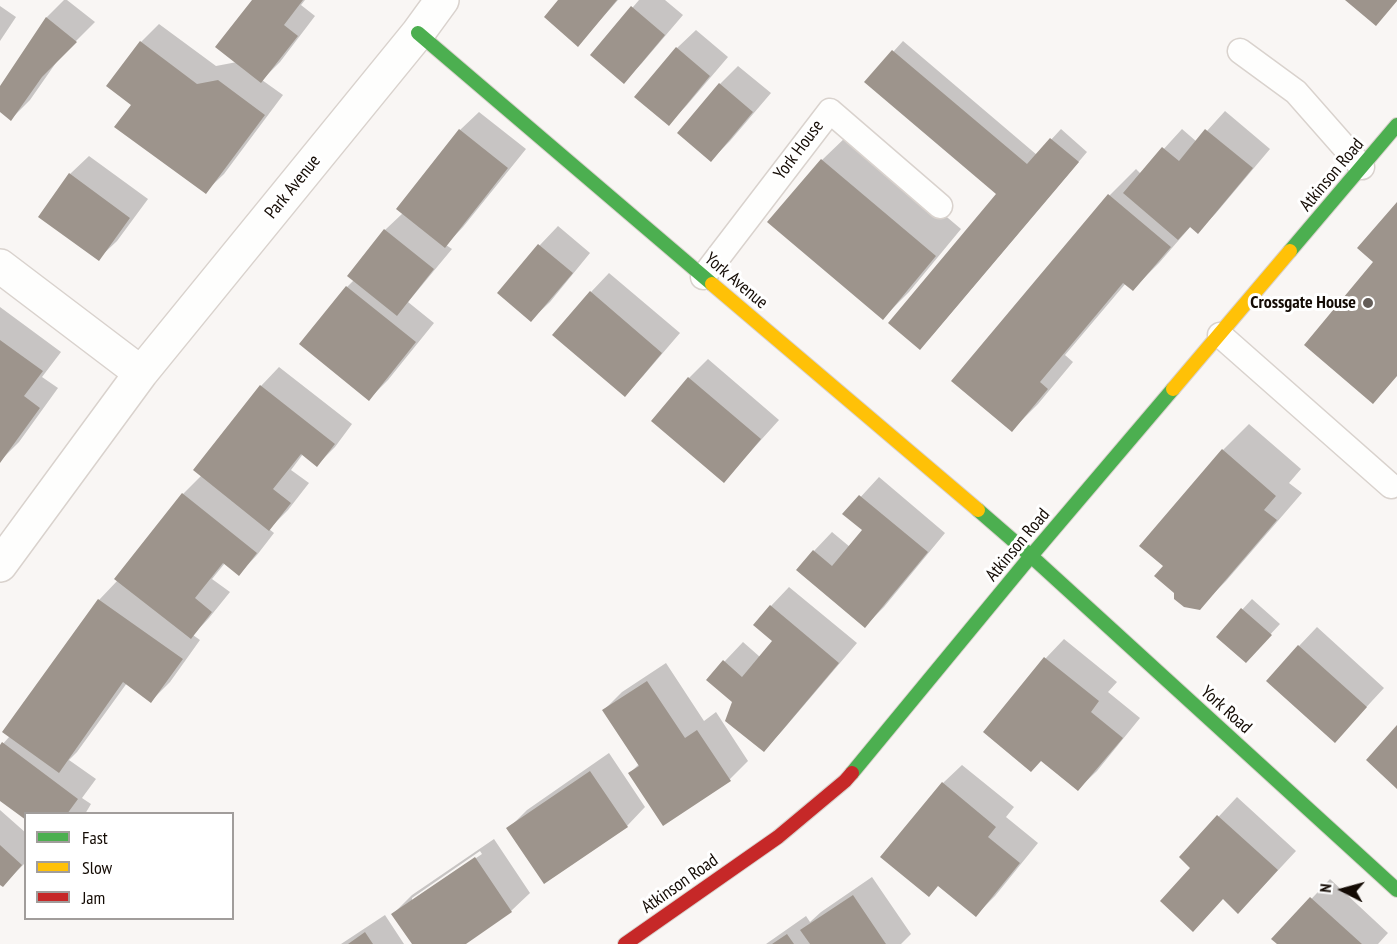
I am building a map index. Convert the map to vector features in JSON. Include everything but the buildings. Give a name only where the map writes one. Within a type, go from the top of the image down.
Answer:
[{"type":"street","name":"Park Avenue","points":[[0,565],[141,373],[418,33],[442,0]]},
{"type":"street","name":"York Avenue","points":[[418,33],[1031,556]]},
{"type":"street","name":"Atkinson Road","points":[[625,944],[778,837],[845,780],[1031,556],[1397,125]]},
{"type":"street","points":[[0,266],[141,373]]},
{"type":"street","name":"York Road","points":[[1031,556],[1397,890]]},
{"type":"lane","points":[[1240,51],[1296,92],[1362,167]]},
{"type":"lane","name":"York House","points":[[703,277],[830,111],[940,206]]},
{"type":"lane","points":[[1220,335],[1392,486]]},
{"type":"traffic: fast","points":[[418,33],[712,284]]},
{"type":"traffic: fast","points":[[1290,251],[1397,125]]},
{"type":"traffic: fast","points":[[852,773],[1031,556],[1173,389]]},
{"type":"traffic: fast","points":[[978,510],[1397,890]]},
{"type":"traffic: slow","points":[[1173,389],[1290,251]]},
{"type":"traffic: slow","points":[[712,284],[978,510]]},
{"type":"traffic: jam","points":[[625,944],[778,837],[852,773]]},
{"type":"place","name":"Crossgate House","points":[[1368,303]]}]
